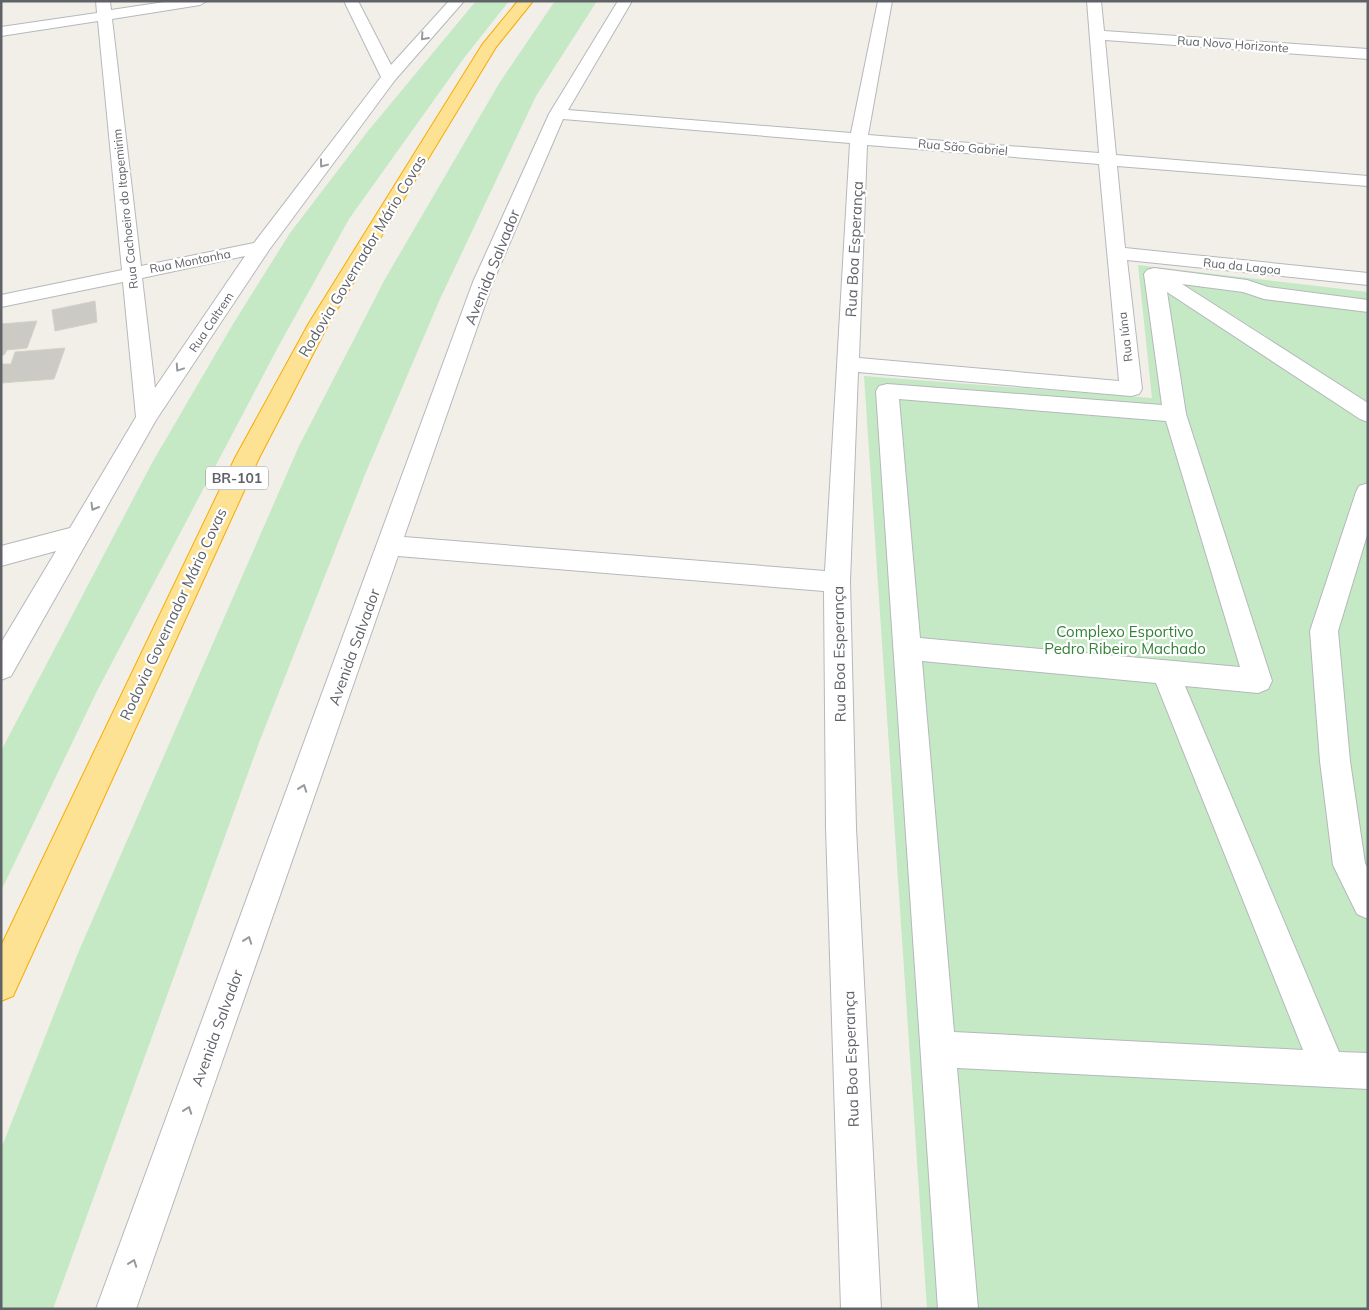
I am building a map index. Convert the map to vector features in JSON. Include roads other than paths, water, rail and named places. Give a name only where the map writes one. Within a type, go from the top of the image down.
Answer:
[{"type":"highway","name":"Rodovia Governador Mário Covas","points":[[1,984],[247,458],[319,323],[490,45],[526,1]]},
{"type":"street","points":[[1,32],[104,9],[200,1]]},
{"type":"street","points":[[351,1],[389,76]]},
{"type":"street","name":"Rua Caltrem","points":[[1,668],[147,417],[261,247],[389,76],[457,1]]},
{"type":"street","name":"Avenida Salvador","points":[[116,1309],[483,282],[557,114],[625,1]]},
{"type":"street","name":"Rua Boa Esperança","points":[[860,1309],[841,828],[837,582],[859,138],[885,1]]},
{"type":"street","name":"Rua Iúna","points":[[848,364],[1131,389],[1116,254],[1094,1]]},
{"type":"street","name":"Rua Cachoeiro do Itapemirim","points":[[104,9],[147,417]]},
{"type":"street","name":"Rua Novo Horizonte","points":[[1098,35],[1368,54]]},
{"type":"street","name":"Rua São Gabriel","points":[[557,114],[1368,182]]},
{"type":"street","name":"Rua Montanha","points":[[1,301],[132,272],[261,247]]},
{"type":"street","points":[[1116,254],[1154,274],[1368,414]]},
{"type":"street","name":"Rua da Lagoa","points":[[1116,254],[1368,279]]},
{"type":"street","points":[[1154,274],[1247,286],[1264,294],[1368,306]]},
{"type":"street","points":[[907,648],[1258,681],[1175,414],[1154,274]]},
{"type":"street","points":[[958,1309],[887,391],[1175,414]]},
{"type":"street","points":[[1368,492],[1324,631],[1335,761],[1349,866],[1368,903]]},
{"type":"street","points":[[1,556],[78,535]]},
{"type":"street","points":[[390,546],[837,582]]},
{"type":"street","points":[[1166,673],[1330,1070]]},
{"type":"street","points":[[939,1048],[1368,1071]]},
{"type":"park label","name":"Complexo Esportivo Pedro Ribeiro Machado","points":[[1125,640]]}]
